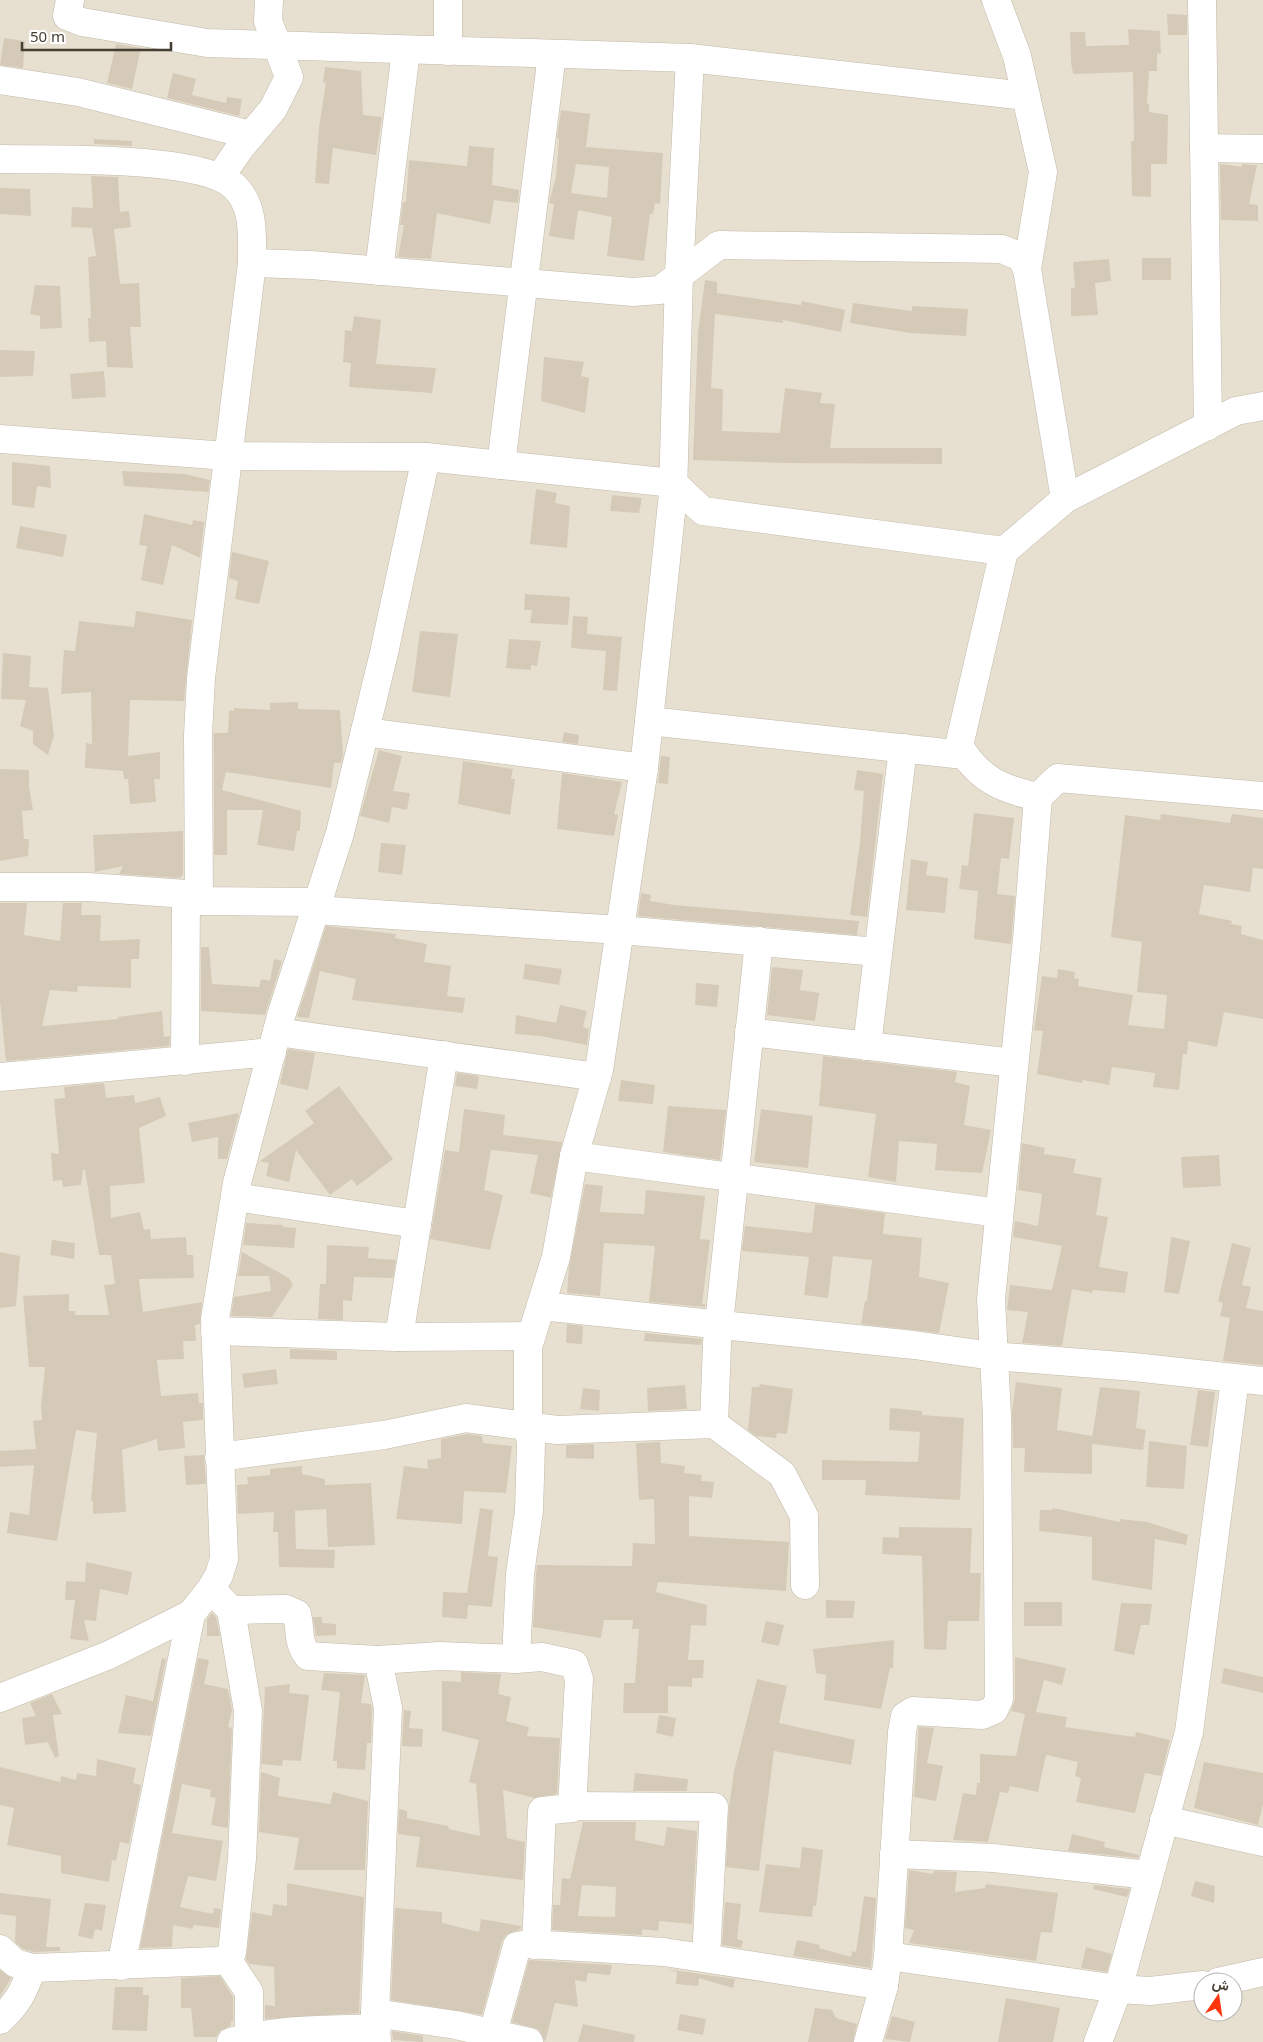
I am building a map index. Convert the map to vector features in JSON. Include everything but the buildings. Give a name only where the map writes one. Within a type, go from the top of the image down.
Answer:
[{"type":"street","points":[[70,0],[67,16],[82,22],[207,43],[448,52],[690,58],[1026,96]]},
{"type":"street","points":[[220,177],[251,134],[273,109],[289,77],[268,21],[269,0]]},
{"type":"street","points":[[448,0],[448,52]]},
{"type":"street","points":[[996,0],[1017,56],[1043,172],[1027,269]]},
{"type":"street","points":[[1202,0],[1208,426]]},
{"type":"street","points":[[379,271],[406,50]]},
{"type":"street","points":[[501,465],[522,282],[552,54]]},
{"type":"street","points":[[516,1659],[520,1574],[528,1511],[532,1444],[528,1426],[528,1347],[556,1257],[574,1156],[597,1077],[644,768],[673,483],[679,275],[690,58]]},
{"type":"street","points":[[0,80],[78,92],[251,134]]},
{"type":"street","points":[[1204,148],[1263,149]]},
{"type":"street","points":[[0,159],[113,160],[202,171],[220,177],[236,188],[251,216],[252,263],[201,678],[186,1061]]},
{"type":"street","points":[[252,263],[379,271],[633,292],[660,290],[719,245],[1002,249],[1021,256],[1027,269],[1065,499]]},
{"type":"street","points":[[1038,797],[1002,788],[977,772],[959,746],[1004,551],[1065,499],[1236,411],[1263,406]]},
{"type":"street","points":[[0,440],[227,456],[426,457],[673,483],[703,510],[1004,551]]},
{"type":"street","points":[[0,1698],[109,1655],[191,1614],[211,1589],[219,1575],[224,1559],[215,1319],[235,1197],[274,1042],[340,833],[384,653],[426,457]]},
{"type":"street","points":[[649,721],[964,755]]},
{"type":"street","points":[[365,732],[644,768]]},
{"type":"street","points":[[867,1046],[903,748]]},
{"type":"street","points":[[868,2042],[884,1986],[888,1956],[902,1732],[905,1716],[913,1711],[982,1715],[994,1710],[999,1699],[997,1416],[991,1299],[1027,939],[1038,797],[1058,778],[1263,796]]},
{"type":"street","points":[[0,887],[88,887],[878,952]]},
{"type":"street","points":[[714,1424],[719,1325],[759,941]]},
{"type":"street","points":[[749,1032],[1014,1063]]},
{"type":"street","points":[[0,1077],[186,1061],[274,1042],[444,1056],[597,1077]]},
{"type":"street","points":[[399,1337],[444,1056]]},
{"type":"street","points":[[574,1156],[1000,1213]]},
{"type":"street","points":[[235,1197],[417,1224]]},
{"type":"street","points":[[541,1306],[914,1345],[993,1356],[1134,1367],[1263,1381]]},
{"type":"street","points":[[215,1332],[399,1337],[531,1336]]},
{"type":"street","points":[[1098,2042],[1118,1989],[1189,1732],[1235,1378]]},
{"type":"street","points":[[219,1457],[384,1436],[466,1418],[557,1430],[714,1424],[782,1474],[804,1516],[804,1585]]},
{"type":"street","points":[[0,1949],[15,1963],[32,1968],[122,1966],[227,1959],[232,1953],[242,1859],[248,1710],[231,1610],[211,1589]]},
{"type":"street","points":[[231,1610],[286,1609],[297,1614],[300,1628],[299,1644],[308,1656],[378,1660],[440,1656],[516,1659],[542,1657],[574,1664],[579,1679],[572,1806]]},
{"type":"street","points":[[122,1966],[191,1614]]},
{"type":"street","points":[[376,2028],[388,1708],[378,1660]]},
{"type":"street","points":[[536,1945],[542,1811],[572,1808],[572,1806],[714,1807],[706,1958]]},
{"type":"street","points":[[1164,1820],[1263,1842]]},
{"type":"street","points":[[894,1854],[994,1858],[1148,1875]]},
{"type":"street","points":[[493,2033],[517,1946],[536,1945],[664,1952],[884,1986]]},
{"type":"street","points":[[888,1956],[1118,1989],[1150,1991],[1193,1986]]},
{"type":"street","points":[[227,1959],[250,1992],[240,2039],[300,2031],[376,2028],[493,2033],[532,2041]]},
{"type":"street","points":[[0,2020],[16,2006],[32,1968]]},
{"type":"street","points":[[1243,1976],[1263,1972]]},
{"type":"shaded area","points":[[0,0],[1263,0],[1263,2042],[0,2042]]}]
